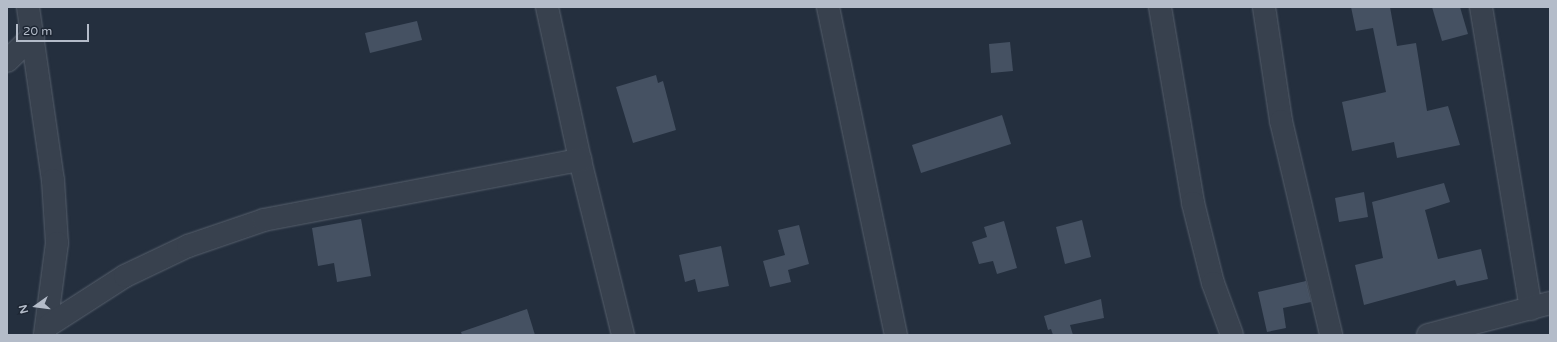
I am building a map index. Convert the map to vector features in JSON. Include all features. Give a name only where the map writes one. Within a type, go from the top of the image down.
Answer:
[{"type":"street","points":[[547,7],[580,160],[623,335]]},
{"type":"street","points":[[828,7],[896,335]]},
{"type":"street","points":[[1160,7],[1193,203],[1213,283],[1232,335]]},
{"type":"street","points":[[1264,7],[1281,121],[1331,335]]},
{"type":"street","points":[[1428,335],[1541,306],[1481,7]]},
{"type":"street","points":[[32,9],[32,36],[53,180],[58,243],[47,330]]},
{"type":"street","points":[[7,61],[32,36]]},
{"type":"street","points":[[47,330],[132,273],[188,246],[264,220],[580,160]]},
{"type":"building","points":[[1351,7],[1390,7],[1397,46],[1416,43],[1427,111],[1448,106],[1460,145],[1397,158],[1394,142],[1352,151],[1342,102],[1386,92],[1373,28],[1356,31]]},
{"type":"building","points":[[1432,7],[1460,7],[1468,34],[1442,41]]},
{"type":"building","points":[[417,21],[422,40],[370,53],[365,33]]},
{"type":"building","points":[[1010,42],[1013,71],[991,73],[989,44]]},
{"type":"building","points":[[656,75],[658,83],[663,81],[676,130],[633,143],[616,87]]},
{"type":"building","points":[[1002,115],[1011,144],[921,173],[912,145]]},
{"type":"building","points":[[1444,183],[1450,202],[1425,210],[1438,259],[1481,249],[1488,279],[1457,286],[1455,280],[1364,305],[1355,265],[1383,258],[1372,202]]},
{"type":"building","points":[[1364,192],[1368,217],[1339,222],[1335,198]]},
{"type":"building","points":[[361,219],[371,276],[337,282],[334,263],[318,266],[312,228]]},
{"type":"building","points":[[1082,220],[1091,257],[1065,264],[1056,227]]},
{"type":"building","points":[[1004,221],[1017,268],[997,274],[993,261],[979,264],[972,242],[987,237],[984,227]]},
{"type":"building","points":[[799,225],[809,264],[788,270],[791,282],[770,287],[763,261],[785,255],[778,230]]},
{"type":"building","points":[[721,246],[729,286],[698,292],[695,279],[685,282],[679,255]]},
{"type":"building","points":[[1306,281],[1311,302],[1283,308],[1286,328],[1267,332],[1258,292]]},
{"type":"building","points":[[1101,299],[1104,318],[1070,325],[1073,335],[1053,335],[1051,329],[1048,330],[1044,316]]},
{"type":"building","points":[[527,309],[535,335],[462,335],[461,332]]}]
